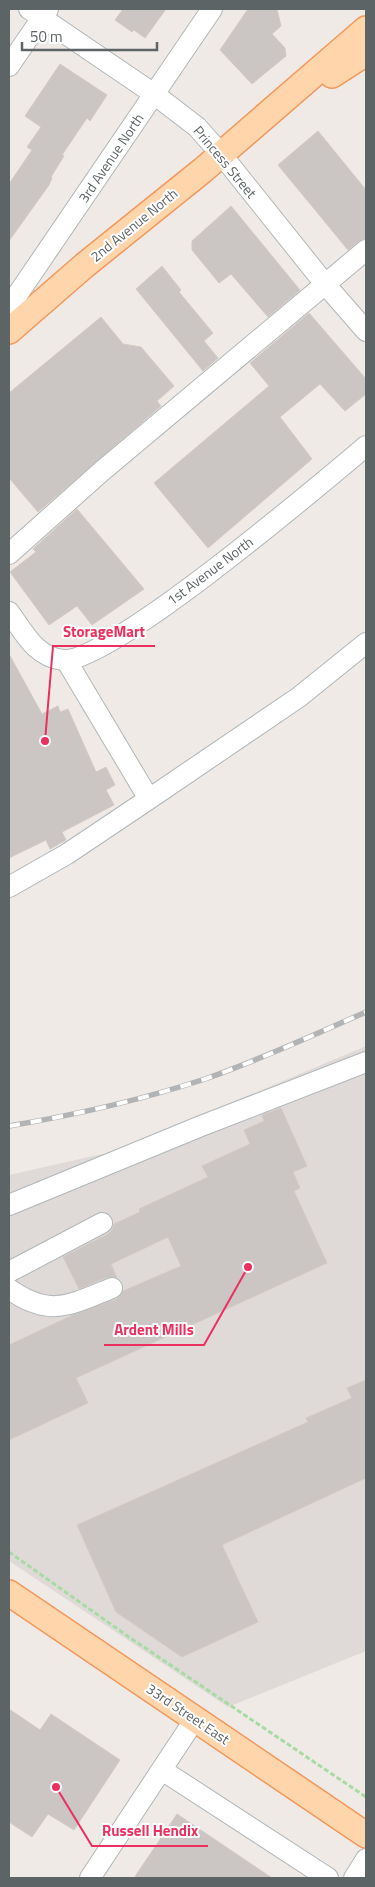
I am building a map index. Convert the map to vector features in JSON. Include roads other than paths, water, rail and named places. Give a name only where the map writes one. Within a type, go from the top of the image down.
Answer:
[{"type":"main road","name":"2nd Avenue North","points":[[9,331],[85,265],[221,154],[366,29]]},
{"type":"main road","name":"2nd Avenue North","points":[[260,121],[366,53]]},
{"type":"main road","name":"33rd Street East","points":[[9,1593],[366,1835]]},
{"type":"street","name":"3rd Avenue North","points":[[9,307],[212,9]]},
{"type":"street","name":"Princess Street","points":[[40,12],[197,126],[366,331]]},
{"type":"street","points":[[9,66],[40,12]]},
{"type":"street","points":[[9,554],[102,471],[366,250]]},
{"type":"street","name":"1st Avenue North","points":[[66,660],[93,651],[160,609],[295,506],[366,446]]},
{"type":"street","points":[[9,612],[38,651],[52,658],[66,660],[149,799]]},
{"type":"street","points":[[9,887],[67,854],[149,799],[299,696],[366,643]]},
{"type":"street","points":[[9,1205],[201,1126],[366,1062]]},
{"type":"street","points":[[9,1272],[102,1223]]},
{"type":"street","points":[[9,1289],[30,1302],[54,1306],[70,1305],[112,1288]]},
{"type":"street","points":[[90,1878],[195,1719]]},
{"type":"street","points":[[162,1770],[328,1878]]},
{"type":"street","points":[[354,1878],[366,1859]]},
{"type":"railway","points":[[9,1126],[108,1106],[157,1094],[205,1079],[266,1056],[366,1012]]},
{"type":"place","name":"StorageMart","points":[[45,741]]},
{"type":"place","name":"Ardent Mills","points":[[248,1267]]},
{"type":"place","name":"Russell Hendix","points":[[56,1787]]}]
